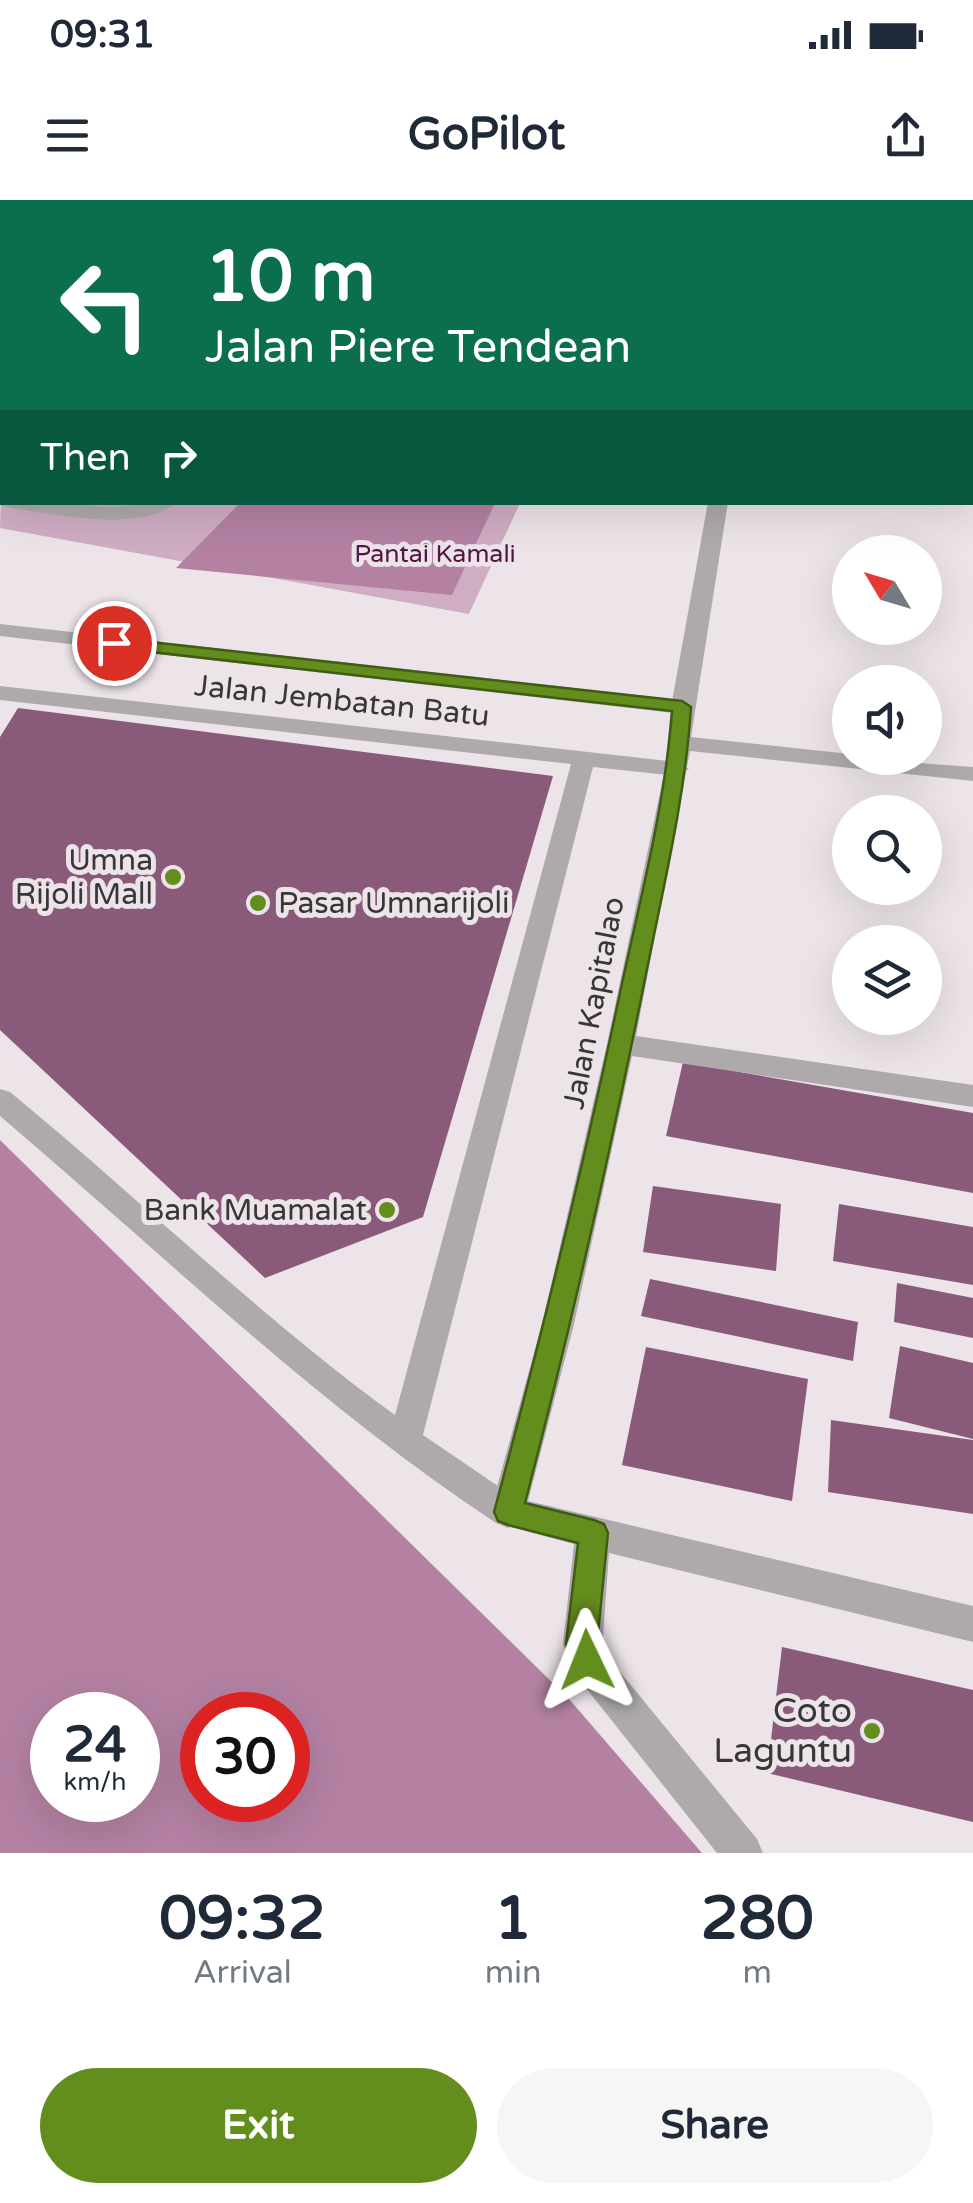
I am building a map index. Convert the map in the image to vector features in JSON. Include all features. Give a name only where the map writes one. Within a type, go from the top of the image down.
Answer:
[{"type":"street","points":[[38,505],[119,514],[144,512],[161,505]]},
{"type":"street","name":"Jalan Kapitalao","points":[[508,1512],[558,1324],[620,1044],[679,756],[682,707],[717,505]]},
{"type":"street","name":"Jalan Jembatan Batu","points":[[0,630],[682,707]]},
{"type":"street","name":"Jalan Jembatan Batu","points":[[0,693],[584,758],[679,756],[973,774]]},
{"type":"street","points":[[404,1442],[584,758]]},
{"type":"street","points":[[620,1044],[973,1096]]},
{"type":"street","points":[[0,1100],[220,1292],[404,1442],[441,1471],[508,1512],[973,1624]]},
{"type":"street","points":[[594,1533],[582,1644],[587,1660],[743,1853]]},
{"type":"green space","name":"Pantai Kamali","points":[[1,505],[519,505],[469,614],[0,528]]},
{"type":"shaded area","points":[[237,505],[494,505],[452,595],[176,568]]},
{"type":"shaded area","points":[[0,1140],[569,1699],[702,1853],[0,1853]]},
{"type":"building","name":"Pasar Umnarijoli","points":[[18,708],[553,776],[423,1217],[265,1278],[0,1030],[0,737]]},
{"type":"building","points":[[683,1062],[973,1113],[973,1193],[666,1136]]},
{"type":"building","points":[[653,1186],[781,1204],[776,1271],[643,1252]]},
{"type":"building","points":[[839,1204],[973,1227],[973,1285],[833,1261]]},
{"type":"building","points":[[650,1279],[858,1322],[853,1361],[641,1316]]},
{"type":"building","points":[[897,1283],[973,1298],[973,1338],[894,1322]]},
{"type":"building","points":[[900,1346],[973,1363],[973,1439],[889,1418]]},
{"type":"building","points":[[646,1347],[808,1379],[792,1501],[622,1465]]},
{"type":"building","points":[[831,1420],[973,1440],[973,1514],[828,1492]]},
{"type":"building","name":"Coto Laguntu","points":[[782,1647],[973,1690],[973,1822],[767,1773]]},
{"type":"place","name":"Umna Rijoli Mall","points":[[173,877]]},
{"type":"place","name":"Pasar Umnarijoli","points":[[258,903]]},
{"type":"place","name":"Bank Muamalat","points":[[387,1210]]},
{"type":"place","name":"Coto Laguntu","points":[[872,1731]]},
{"type":"route","points":[[114,643],[682,707],[678,769],[650,887],[620,1044],[558,1324],[508,1512],[594,1533],[582,1644],[587,1660]]}]
